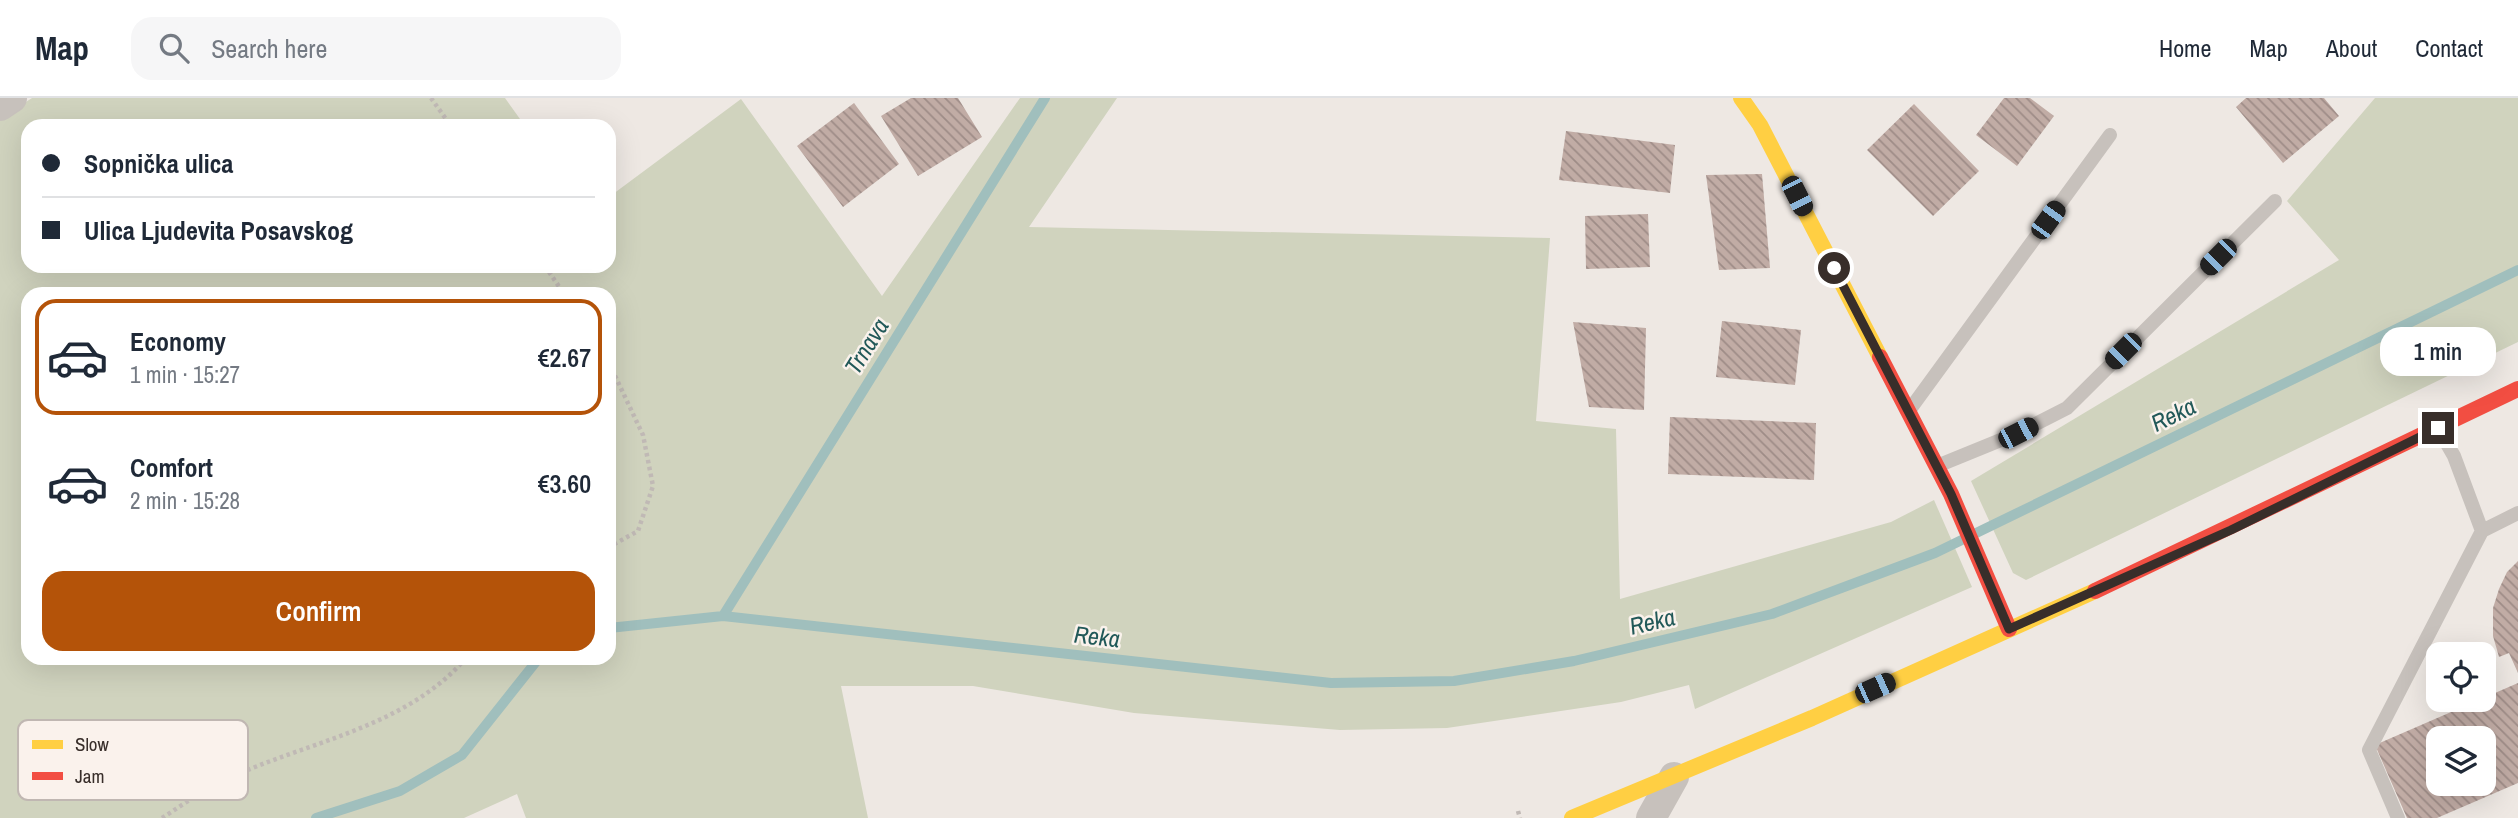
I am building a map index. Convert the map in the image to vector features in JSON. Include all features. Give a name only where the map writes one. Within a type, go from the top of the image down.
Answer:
[{"type":"main road","points":[[1741,98],[1759,125],[1951,494],[2009,629]]},
{"type":"main road","points":[[1575,817],[1674,777],[2231,530],[2518,389]]},
{"type":"street","points":[[0,106],[12,98]]},
{"type":"street","points":[[1651,818],[1674,777]]},
{"type":"lane","points":[[1908,412],[2110,135]]},
{"type":"lane","points":[[1936,467],[2018,433],[2067,408],[2275,201]]},
{"type":"lane","points":[[2438,428],[2454,456],[2482,531]]},
{"type":"lane","points":[[2398,818],[2369,750],[2482,531],[2518,513]]},
{"type":"path","points":[[430,98],[446,119]]},
{"type":"path","points":[[616,378],[643,435],[653,486],[638,531],[616,543]]},
{"type":"path","points":[[248,771],[385,717],[450,677],[460,665]]},
{"type":"path","points":[[162,818],[192,800]]},
{"type":"path","points":[[1517,811],[1520,818]]},
{"type":"green space","points":[[32,98],[505,98],[520,119],[21,119],[21,273],[616,273],[616,192],[741,99],[882,296],[1020,98],[1117,98],[1029,227],[1550,238],[1536,421],[1616,429],[1620,599],[1891,522],[1934,500],[1972,587],[1695,709],[1689,685],[1621,702],[1447,728],[1340,730],[1134,713],[973,686],[841,686],[868,818],[526,818],[517,794],[464,818],[0,818],[0,119]]},
{"type":"green space","points":[[2375,98],[2518,98],[2518,342],[2026,580],[2013,573],[1971,481],[2339,260],[2287,201]]},
{"type":"building","points":[[911,98],[958,98],[982,137],[918,176],[881,116]]},
{"type":"building","points":[[2004,98],[2030,98],[2054,116],[2017,166],[1976,135]]},
{"type":"building","points":[[2246,98],[2324,98],[2339,116],[2283,163],[2236,107]]},
{"type":"building","points":[[854,103],[899,164],[843,207],[797,146]]},
{"type":"building","points":[[1914,104],[1979,171],[1933,216],[1867,150]]},
{"type":"building","points":[[1566,131],[1675,145],[1670,193],[1559,180]]},
{"type":"building","points":[[1762,174],[1770,268],[1719,270],[1706,175]]},
{"type":"building","points":[[1648,214],[1650,267],[1586,269],[1585,216]]},
{"type":"building","points":[[1722,321],[1801,330],[1795,385],[1716,377]]},
{"type":"building","points":[[1573,322],[1646,328],[1644,410],[1589,407]]},
{"type":"building","points":[[1670,417],[1816,423],[1814,480],[1668,474]]},
{"type":"building","points":[[2518,561],[2518,673],[2509,653],[2499,657],[2493,636],[2493,608],[2507,572]]},
{"type":"building","points":[[2518,683],[2518,783],[2496,793],[2496,726],[2426,726],[2426,796],[2488,796],[2437,818],[2407,818],[2375,745],[2451,712],[2496,712],[2496,693]]},
{"type":"waterway","name":"Trnava","points":[[723,616],[1045,98]]},
{"type":"waterway","name":"Reka","points":[[616,627],[723,616],[1331,683],[1454,681],[1574,661],[1772,614],[1935,553],[2518,270]]},
{"type":"waterway","points":[[316,818],[400,791],[462,755],[533,665]]},
{"type":"traffic: slow","points":[[1741,98],[1760,125],[1880,357]]},
{"type":"traffic: slow","points":[[1572,818],[1812,718],[2095,591]]},
{"type":"traffic: jam","points":[[1880,357],[1951,494],[2009,629]]},
{"type":"traffic: jam","points":[[2095,591],[2518,389]]},
{"type":"route","points":[[1834,268],[1951,494],[2009,629],[2231,530],[2438,428]]}]
